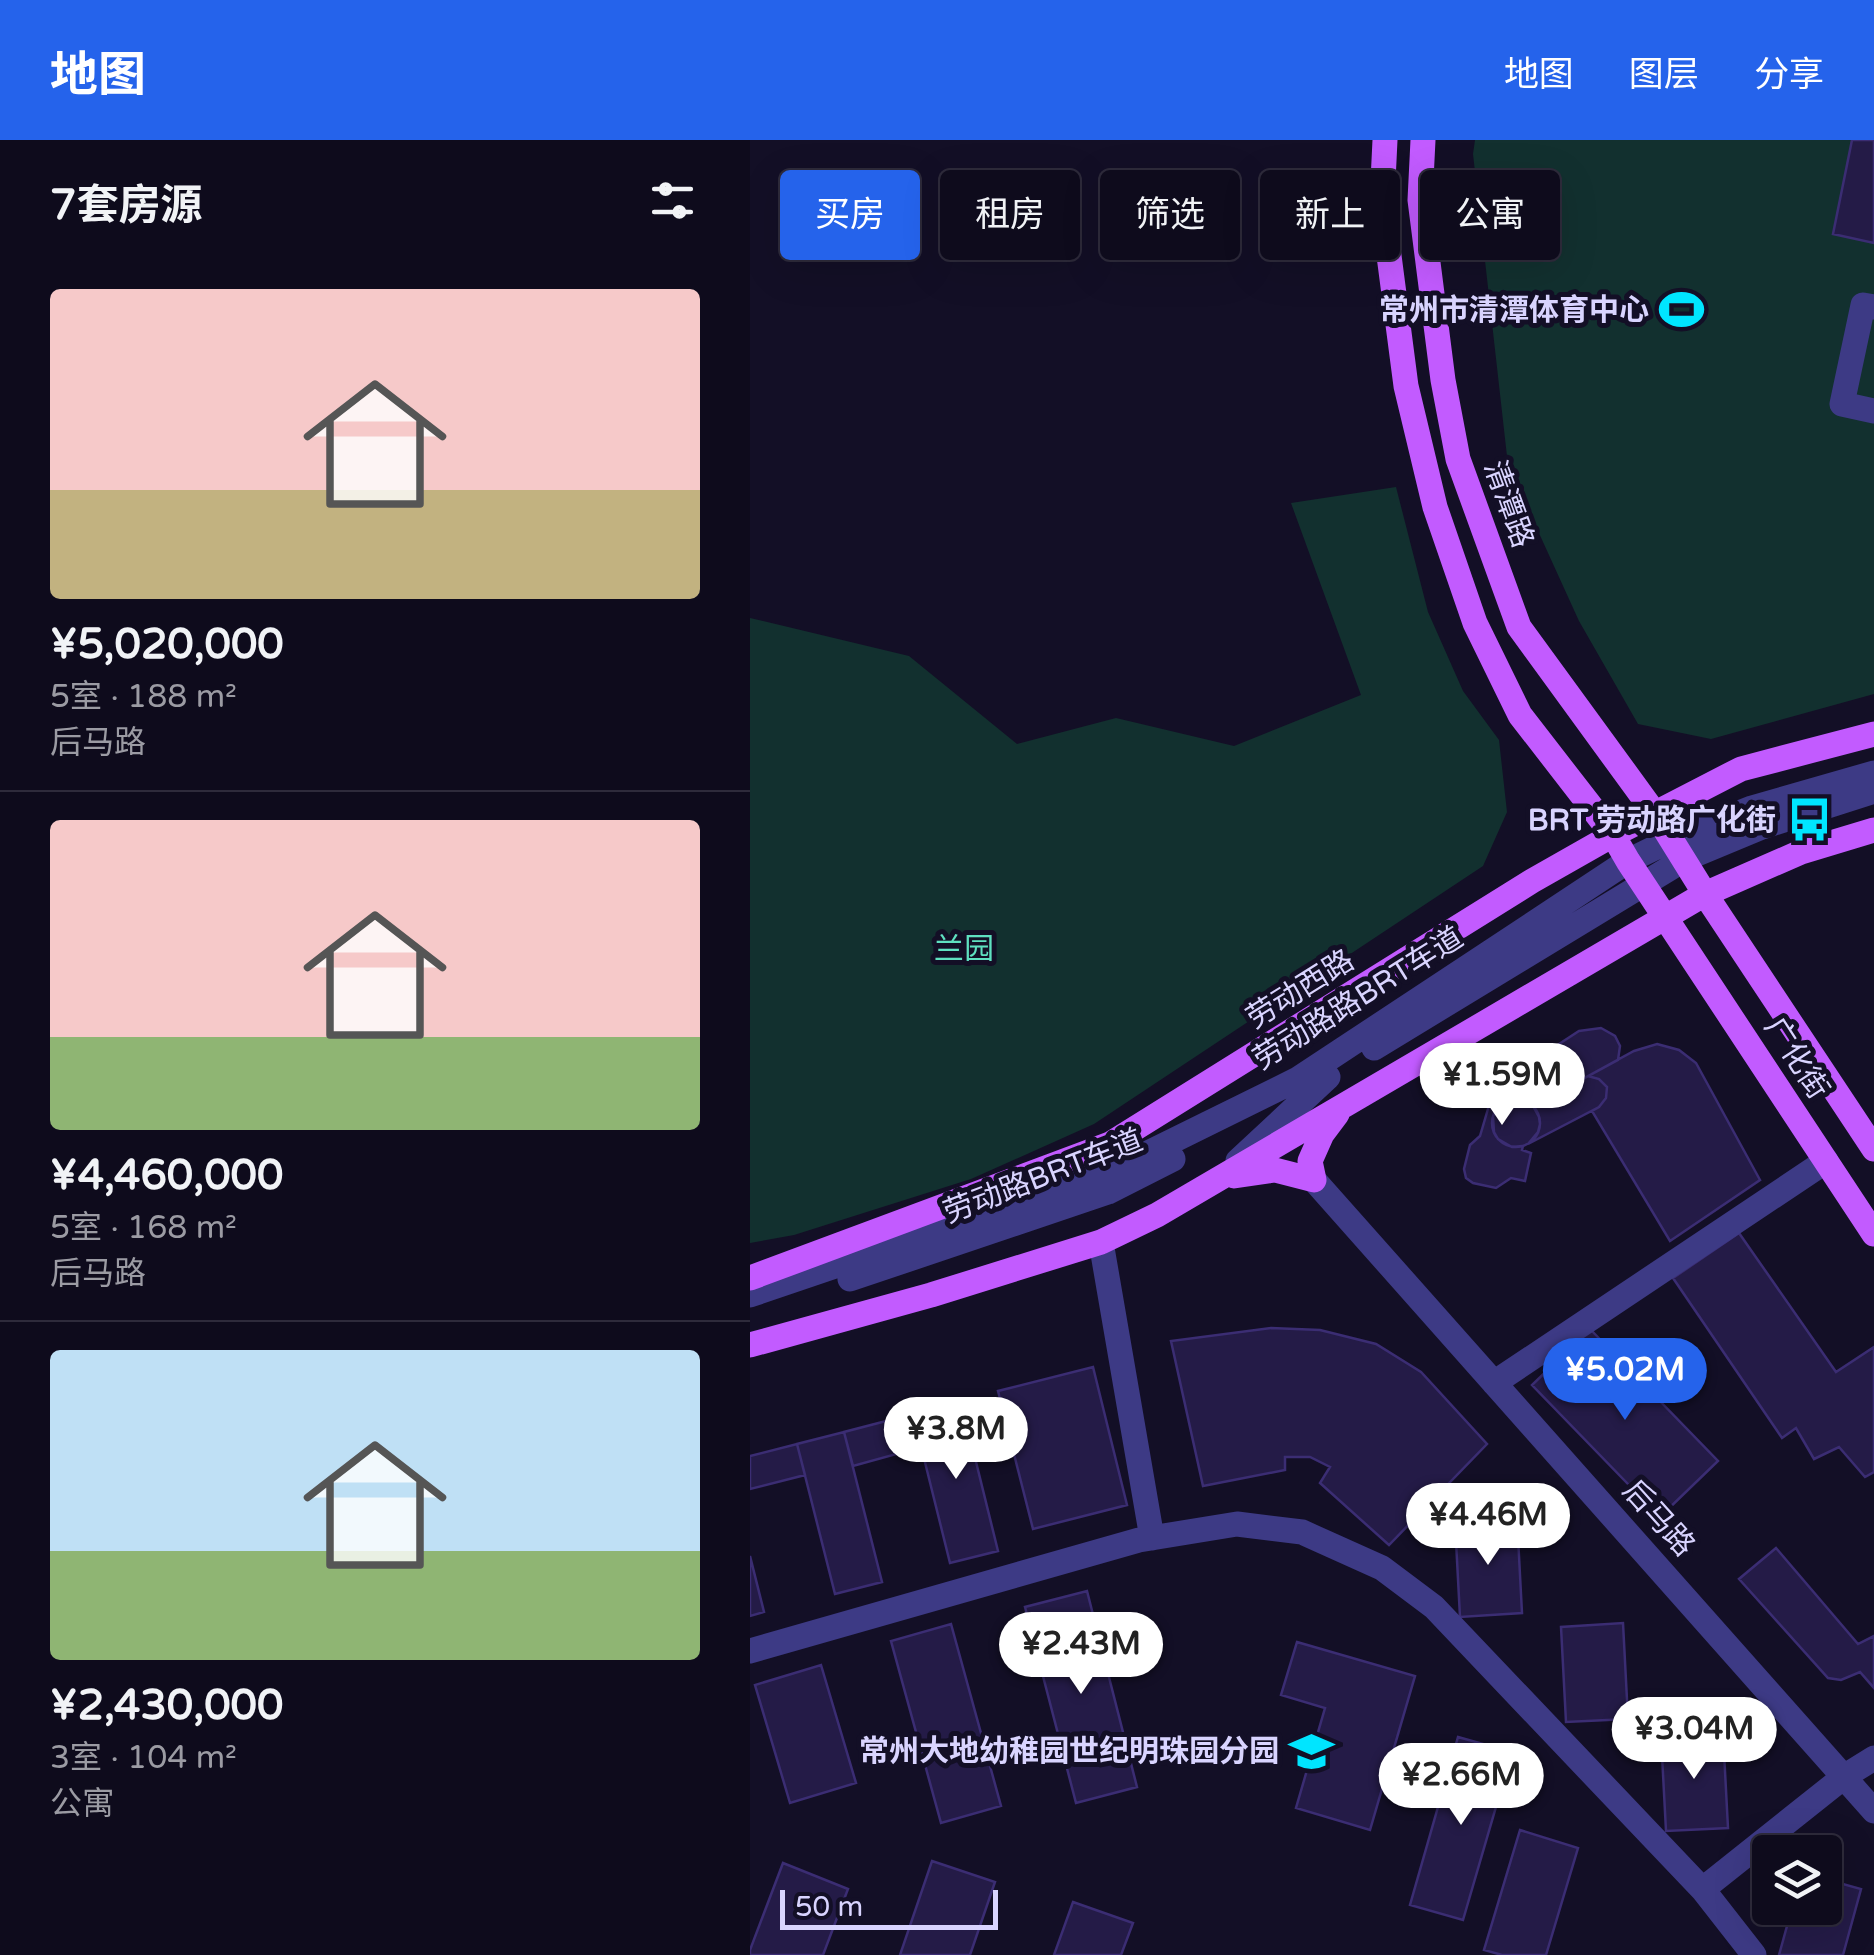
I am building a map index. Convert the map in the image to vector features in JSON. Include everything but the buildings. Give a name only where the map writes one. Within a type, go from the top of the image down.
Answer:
[{"type":"main road","points":[[1385,140],[1382,202],[1406,386],[1434,507],[1475,623],[1520,716],[1613,835]]},
{"type":"main road","name":"清潭路","points":[[1423,140],[1420,200],[1443,380],[1458,459],[1519,627],[1678,850]]},
{"type":"main road","name":"劳动西路","points":[[750,1278],[1110,1144],[1532,881],[1613,835],[1742,769],[1874,734]]},
{"type":"main road","points":[[750,1345],[1101,1242],[1157,1215],[1705,894],[1801,852],[1874,830]]},
{"type":"main road","name":"广化街","points":[[1613,835],[1874,1234]]},
{"type":"main road","name":"广化街","points":[[1678,850],[1874,1149]]},
{"type":"main road","points":[[1219,1178],[1275,1170],[1314,1180],[1310,1161],[1322,1134],[1344,1105]]},
{"type":"street","points":[[1874,307],[1863,305],[1842,404],[1874,411]]},
{"type":"street","name":"劳动路路BRT车道","points":[[750,1296],[1144,1156],[1298,1079],[1628,861],[1678,850],[1752,808],[1874,773]]},
{"type":"street","name":"劳动路BRT车道","points":[[750,1310],[912,1260],[1108,1192],[1290,1101],[1644,883],[1678,850],[1874,792]]},
{"type":"street","points":[[1628,861],[1656,815]]},
{"type":"street","points":[[1219,1178],[1328,1077]]},
{"type":"street","points":[[1494,1383],[1826,1161]]},
{"type":"street","name":"后马路","points":[[1314,1180],[1874,1811]]},
{"type":"street","points":[[1101,1242],[1152,1538]]},
{"type":"street","points":[[750,1651],[1152,1538],[1237,1524],[1302,1532],[1382,1568],[1434,1607],[1703,1889],[1754,1955]]},
{"type":"street","points":[[1703,1889],[1845,1776],[1874,1758]]},
{"type":"green space","name":"常州市清潭体育中心","points":[[1475,140],[1874,140],[1874,694],[1711,739],[1638,724],[1579,621],[1508,465],[1485,260],[1560,260],[1560,170],[1475,170]]},
{"type":"green space","name":"兰园","points":[[1396,487],[1428,612],[1463,691],[1499,740],[1507,812],[1483,866],[1094,1124],[971,1179],[794,1235],[750,1243],[750,618],[909,656],[1017,744],[1116,718],[1234,746],[1361,695],[1291,503]]},
{"type":"place","name":"常州市清潭体育中心","points":[[1682,310]]},
{"type":"place","name":"BRT 劳动路广化街","points":[[1809,820]]},
{"type":"place","name":"常州大地幼稚园世纪明珠园分园","points":[[1312,1751]]}]
